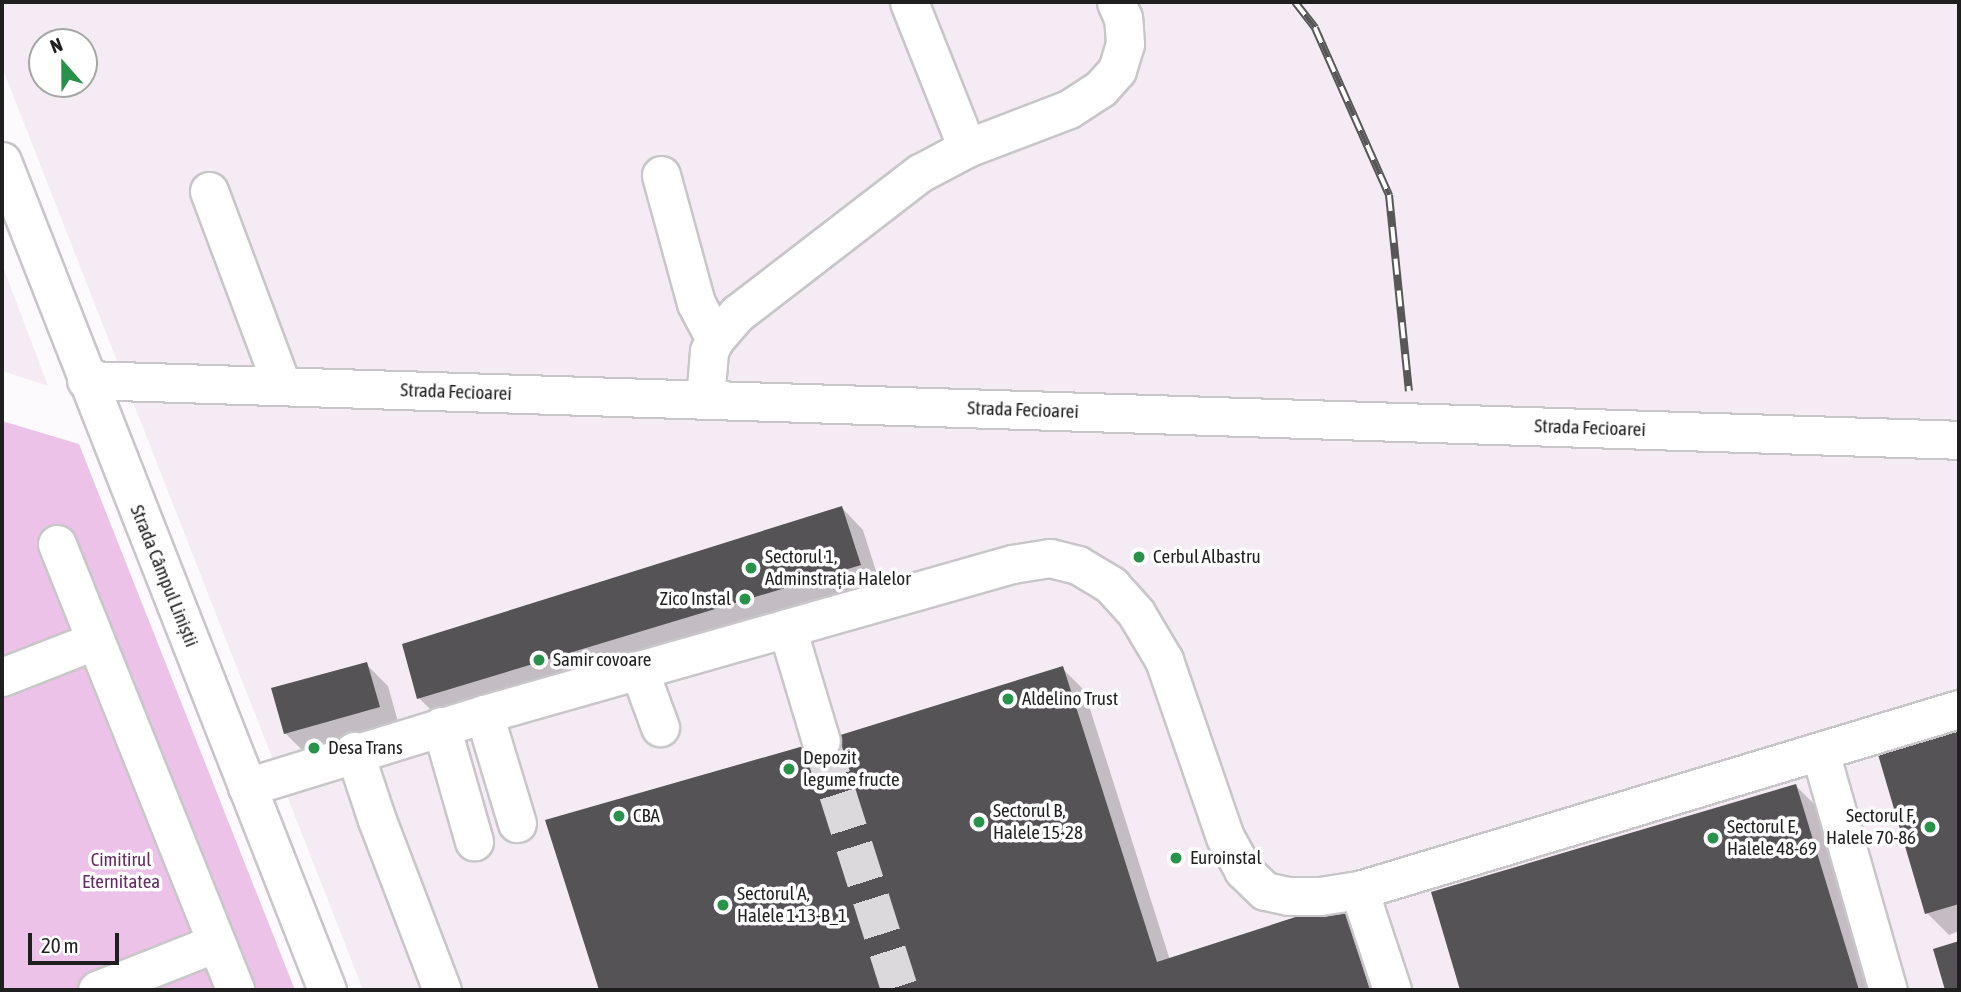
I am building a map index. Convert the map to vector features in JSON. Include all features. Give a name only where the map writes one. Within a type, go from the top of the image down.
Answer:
[{"type":"street","points":[[909,2],[967,148]]},
{"type":"street","points":[[705,400],[706,362],[715,339],[738,313],[929,167],[967,148],[1069,109],[1101,88],[1116,70],[1125,44],[1123,18],[1116,2]]},
{"type":"street","name":"Strada Câmpul Liniștii","points":[[2,162],[327,990]]},
{"type":"street","points":[[661,176],[696,303],[715,339]]},
{"type":"street","points":[[209,191],[282,386]]},
{"type":"street","name":"Strada Fecioarei","points":[[86,380],[1959,440]]},
{"type":"street","points":[[57,544],[234,990]]},
{"type":"street","points":[[247,787],[354,751],[441,726],[1012,564],[1050,558],[1078,565],[1111,585],[1136,613],[1164,660],[1225,837],[1244,870],[1265,891],[1287,896],[1320,896],[1359,890],[1959,709]]},
{"type":"street","points":[[787,628],[821,741]]},
{"type":"street","points":[[2,677],[94,640]]},
{"type":"street","points":[[639,670],[660,727]]},
{"type":"street","points":[[485,714],[517,823]]},
{"type":"street","points":[[441,726],[474,841]]},
{"type":"street","points":[[354,751],[442,990]]},
{"type":"street","points":[[1819,752],[1888,990]]},
{"type":"street","points":[[1359,890],[1392,990]]},
{"type":"street","points":[[97,990],[216,943]]},
{"type":"shaded area","points":[[2,2],[1959,2],[1959,990],[363,990],[2,67]]},
{"type":"shaded area","points":[[2,264],[48,386],[2,371]]},
{"type":"green space","name":"Cimitirul Eternitatea","points":[[2,421],[79,444],[295,990],[2,990]]},
{"type":"building","points":[[842,506],[861,565],[417,699],[402,644]]},
{"type":"building","points":[[367,662],[380,707],[284,734],[271,688]]},
{"type":"building","points":[[1063,666],[1157,962],[1342,902],[1370,990],[599,990],[545,820],[821,741]]},
{"type":"building","name":"Sectorul F, Halele 70-86","points":[[1959,727],[1959,904],[1925,914],[1877,751]]},
{"type":"building","name":"Sectorul E, Halele 48-69","points":[[1796,784],[1859,990],[1460,990],[1431,892]]},
{"type":"building","points":[[1959,941],[1959,990],[1945,990],[1933,949]]},
{"type":"tunnel","points":[[821,741],[900,990]]},
{"type":"railway","points":[[1295,2],[1315,28],[1389,195],[1409,391]]},
{"type":"place","name":"Cerbul Albastru","points":[[1139,557]]},
{"type":"place","name":"Sectorul 1, Adminstrația Halelor","points":[[751,568]]},
{"type":"place","name":"Zico Instal","points":[[745,599]]},
{"type":"place","name":"Samir covoare","points":[[539,660]]},
{"type":"place","name":"Aldelino Trust","points":[[1008,699]]},
{"type":"place","name":"Desa Trans","points":[[314,748]]},
{"type":"place","name":"Depozit legume fructe","points":[[789,769]]},
{"type":"place","name":"CBA","points":[[619,816]]},
{"type":"place","name":"Sectorul B, Halele 15-28","points":[[979,822]]},
{"type":"place","name":"Sectorul F, Halele 70-86","points":[[1930,827]]},
{"type":"place","name":"Sectorul E, Halele 48-69","points":[[1713,838]]},
{"type":"place","name":"Euroinstal","points":[[1176,858]]},
{"type":"place","name":"Sectorul A, Halele 1-13-B_1","points":[[723,905]]}]
